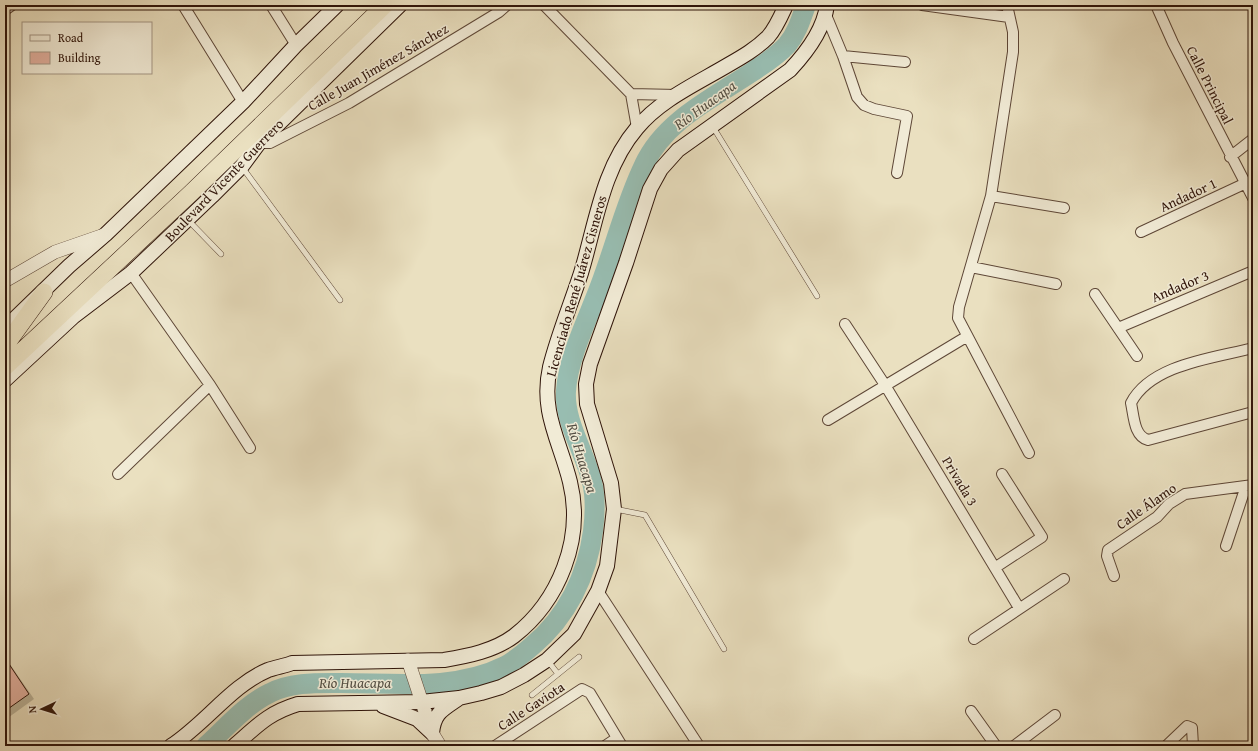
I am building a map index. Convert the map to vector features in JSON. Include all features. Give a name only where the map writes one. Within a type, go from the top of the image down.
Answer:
[{"type":"highway","name":"Boulevard Vicente Guerrero","points":[[5,352],[191,180],[369,5]]},
{"type":"highway","name":"Boulevard Vicente Guerrero","points":[[5,367],[191,193],[385,5]]},
{"type":"highway","points":[[73,316],[109,270]]},
{"type":"highway","points":[[5,346],[44,292]]},
{"type":"main road","points":[[5,328],[44,292],[69,266],[106,234],[242,102],[296,45],[337,5]]},
{"type":"main road","name":"Boulevard Vicente Guerrero","points":[[5,380],[73,316],[131,273],[188,220],[242,166],[259,143],[400,5]]},
{"type":"main road","name":"Licenciado René Juárez Cisneros","points":[[171,746],[196,728],[246,683],[268,670],[292,664],[409,663],[464,657],[489,649],[513,637],[534,617],[554,592],[566,562],[573,533],[574,511],[570,482],[548,410],[546,388],[551,366],[582,270],[604,187],[622,148],[637,128],[656,109],[754,50],[769,36],[779,21],[786,5]]},
{"type":"main road","points":[[234,746],[268,716],[280,709],[298,704],[373,703],[420,698],[459,698],[501,687],[547,660],[574,634],[598,591],[607,566],[614,508],[611,483],[587,404],[586,384],[590,364],[626,263],[650,189],[661,169],[678,150],[712,124],[790,70],[804,54],[826,10]]},
{"type":"main road","points":[[432,733],[433,721],[438,714],[459,698]]},
{"type":"main road","points":[[373,703],[417,720],[432,733]]},
{"type":"street","points":[[5,10],[12,5]]},
{"type":"street","points":[[183,5],[242,102]]},
{"type":"street","points":[[271,5],[296,45]]},
{"type":"street","name":"Calle Juan Jiménez Sánchez","points":[[259,143],[270,143],[349,103],[445,46],[499,12],[507,5]]},
{"type":"street","points":[[544,5],[631,94],[637,128]]},
{"type":"street","points":[[922,5],[1009,17]]},
{"type":"street","points":[[1007,5],[1012,32],[1013,52],[991,196],[959,308],[958,318],[966,337],[1029,453]]},
{"type":"street","name":"Calle Principal","points":[[1156,5],[1173,43],[1230,157],[1246,183],[1253,198]]},
{"type":"street","points":[[826,10],[857,97],[864,105],[874,109],[907,116],[897,173]]},
{"type":"street","points":[[843,56],[905,62]]},
{"type":"street","points":[[631,94],[677,96]]},
{"type":"street","points":[[1230,157],[1253,139]]},
{"type":"street","name":"Andador 1","points":[[1141,232],[1246,183]]},
{"type":"street","points":[[991,196],[1064,208]]},
{"type":"street","points":[[5,281],[55,252],[106,234]]},
{"type":"street","points":[[55,252],[63,254],[69,266]]},
{"type":"street","points":[[971,267],[1056,284]]},
{"type":"street","name":"Andador 3","points":[[1118,328],[1253,271]]},
{"type":"street","points":[[131,273],[210,385],[250,448]]},
{"type":"street","points":[[1095,294],[1137,356]]},
{"type":"street","name":"Privada 3","points":[[845,324],[885,384],[1020,608]]},
{"type":"street","points":[[828,420],[885,384],[966,337]]},
{"type":"street","points":[[1253,348],[1173,368],[1160,374],[1141,389],[1131,403],[1138,434],[1142,438],[1148,440],[1253,412]]},
{"type":"street","points":[[118,474],[210,385]]},
{"type":"street","points":[[996,567],[1042,537],[1002,474]]},
{"type":"street","points":[[1226,546],[1249,485]]},
{"type":"street","name":"Calle Álamo","points":[[1114,576],[1107,556],[1108,550],[1157,516],[1169,504],[1185,494],[1249,485]]},
{"type":"street","points":[[974,640],[1064,579]]},
{"type":"street","points":[[598,591],[699,746]]},
{"type":"street","points":[[409,663],[432,733],[440,746]]},
{"type":"street","name":"Calle Gaviota","points":[[494,746],[582,689],[590,693],[620,742]]},
{"type":"street","points":[[971,711],[996,746]]},
{"type":"street","points":[[1014,746],[1055,715]]},
{"type":"street","points":[[1166,746],[1185,726],[1190,726],[1192,728],[1193,746]]},
{"type":"street","points":[[605,746],[620,742]]},
{"type":"lane","points":[[712,124],[817,296]]},
{"type":"lane","points":[[242,166],[340,300]]},
{"type":"lane","points":[[188,220],[221,254]]},
{"type":"lane","points":[[614,508],[645,515],[724,650]]},
{"type":"lane","points":[[532,695],[579,657]]},
{"type":"lane","points":[[547,660],[558,674]]},
{"type":"building","points":[[5,658],[29,694],[5,711]]},
{"type":"waterway","name":"Río Huacapa","points":[[206,746],[252,704],[278,689],[314,683],[424,684],[466,679],[486,674],[505,666],[532,646],[555,622],[565,609],[580,580],[586,564],[595,513],[595,500],[592,482],[568,414],[566,403],[568,377],[581,333],[599,289],[632,192],[653,149],[664,136],[677,123],[706,101],[766,63],[783,49],[796,31],[806,5]]}]
